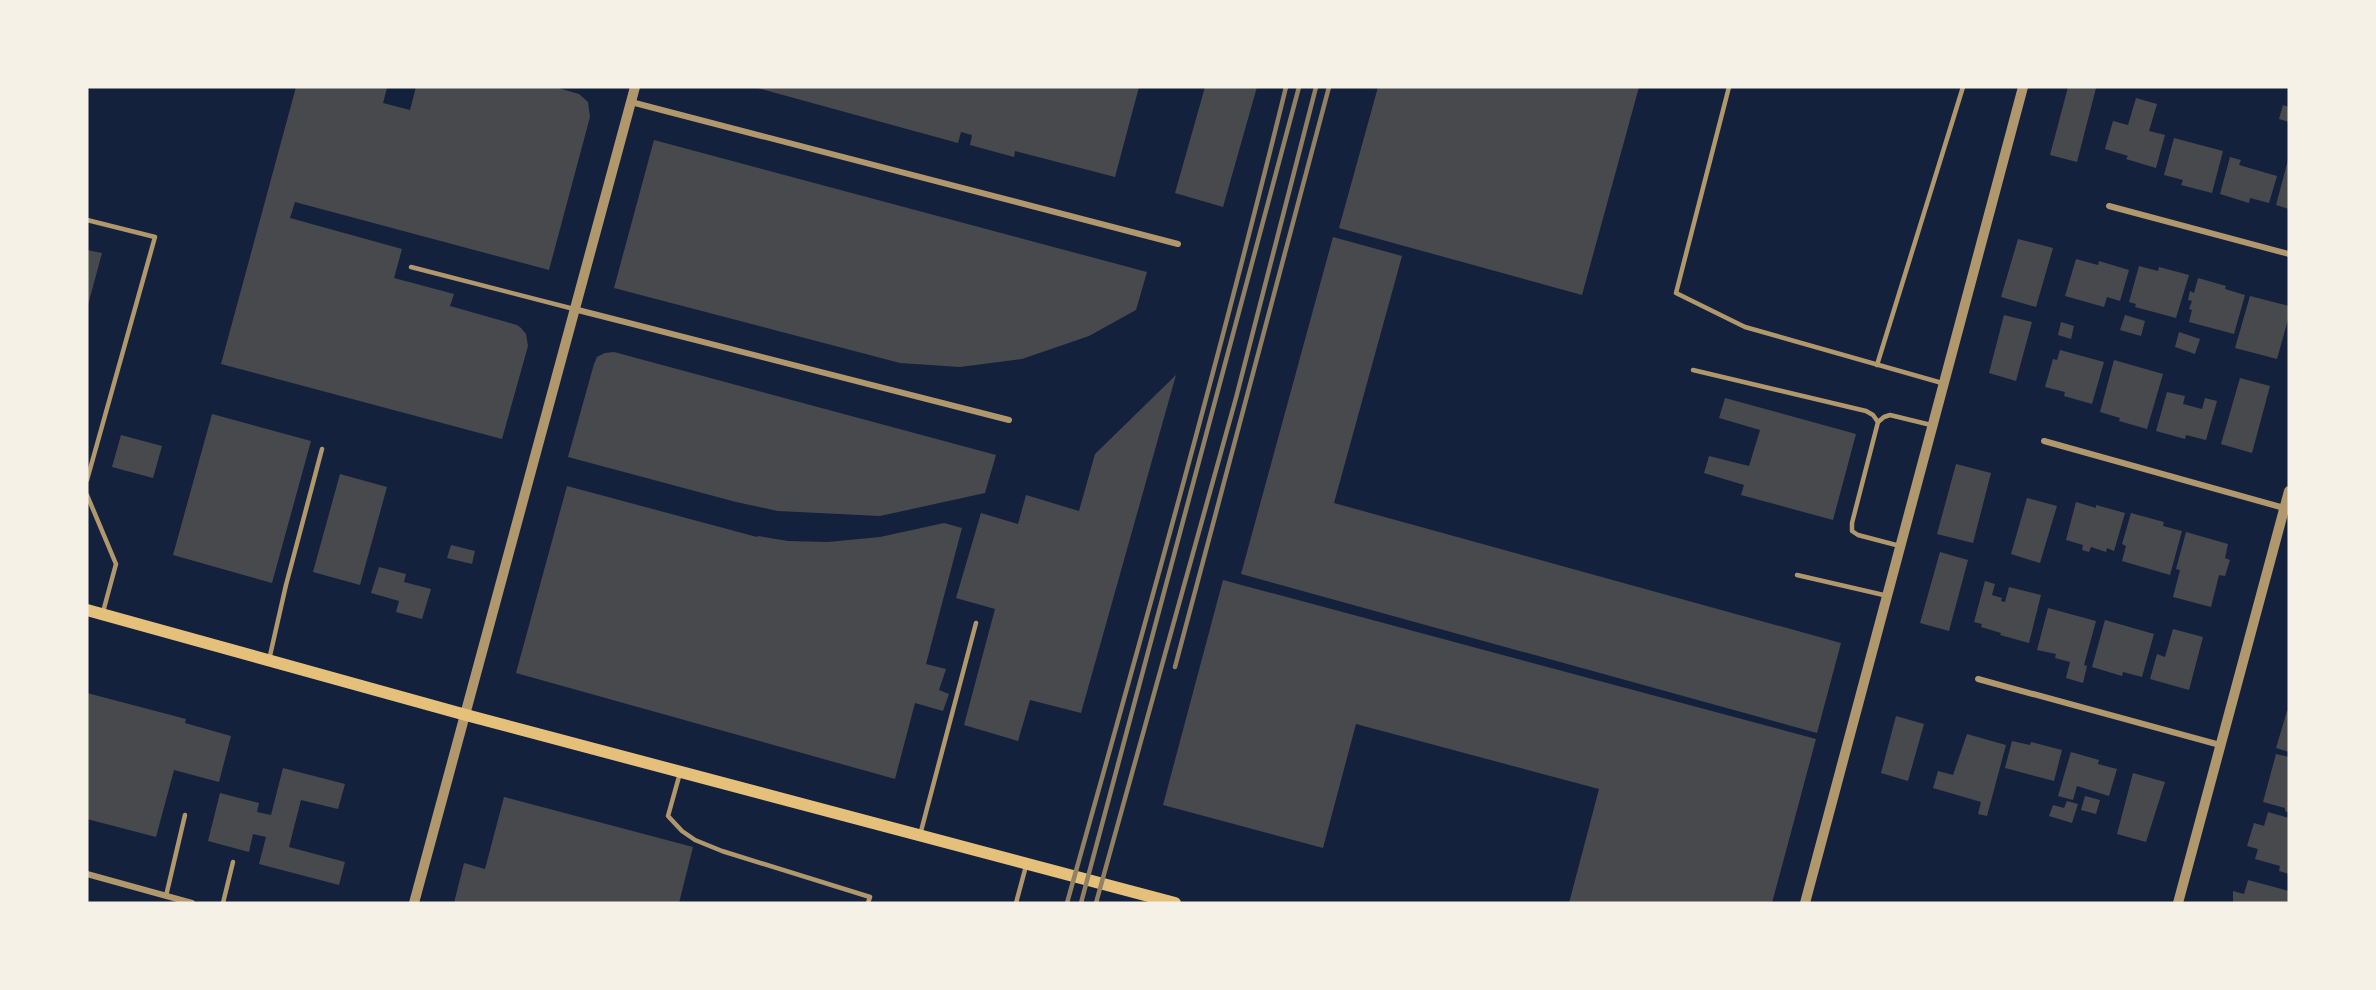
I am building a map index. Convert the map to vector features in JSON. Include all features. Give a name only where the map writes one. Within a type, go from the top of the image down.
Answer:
[{"type":"main road","points":[[87,610],[466,715],[681,770],[1175,903]]},
{"type":"street","points":[[414,903],[635,87]]},
{"type":"street","points":[[1805,903],[2023,87]]},
{"type":"street","points":[[631,102],[1178,244]]},
{"type":"street","points":[[2109,206],[2289,254]]},
{"type":"street","points":[[574,309],[1010,420]]},
{"type":"street","points":[[2044,441],[2284,508]]},
{"type":"street","points":[[2178,903],[2289,491]]},
{"type":"street","points":[[1978,679],[2220,745]]},
{"type":"street","points":[[87,874],[192,903]]},
{"type":"lane","points":[[1729,87],[1676,293],[1745,327],[1945,383]]},
{"type":"lane","points":[[1877,364],[1963,87]]},
{"type":"lane","points":[[87,220],[155,237],[87,480]]},
{"type":"lane","points":[[411,267],[574,309]]},
{"type":"lane","points":[[1693,370],[1866,411],[1874,415],[1878,422]]},
{"type":"lane","points":[[1902,546],[1858,535],[1852,531],[1878,422],[1890,415],[1934,426]]},
{"type":"lane","points":[[269,660],[322,449]]},
{"type":"lane","points":[[87,495],[116,564],[102,614]]},
{"type":"lane","points":[[1797,575],[1888,596]]},
{"type":"lane","points":[[920,835],[976,623]]},
{"type":"lane","points":[[681,770],[668,816],[682,831],[695,840],[722,851],[870,897],[868,903]]},
{"type":"lane","points":[[166,896],[185,815]]},
{"type":"lane","points":[[223,903],[233,862]]},
{"type":"lane","points":[[1016,903],[1027,863]]},
{"type":"building","points":[[296,87],[385,87],[387,88],[383,103],[410,110],[416,87],[555,87],[579,94],[588,102],[590,117],[549,270],[295,202],[290,218],[402,249],[394,278],[454,294],[450,306],[521,328],[526,334],[528,346],[502,439],[221,364]]},
{"type":"building","points":[[754,87],[1139,87],[1115,177],[1015,151],[1014,157],[970,145],[972,135],[961,132],[958,143]]},
{"type":"building","points":[[1205,87],[1257,87],[1223,207],[1175,193]]},
{"type":"building","points":[[1378,87],[1639,87],[1582,295],[1339,228]]},
{"type":"building","points":[[2068,87],[2096,88],[2077,162],[2050,155]]},
{"type":"building","points":[[2136,98],[2157,104],[2149,131],[2165,135],[2156,168],[2126,159],[2128,156],[2105,149],[2113,121],[2128,125]]},
{"type":"building","points":[[2283,105],[2289,107],[2289,122],[2279,119]]},
{"type":"building","points":[[2174,138],[2223,151],[2212,193],[2181,185],[2183,180],[2164,175]]},
{"type":"building","points":[[654,140],[1147,272],[1136,310],[1089,336],[1022,359],[960,367],[900,363],[614,288]]},
{"type":"building","points":[[2230,157],[2241,160],[2239,165],[2277,176],[2269,203],[2250,198],[2249,203],[2220,194]]},
{"type":"building","points":[[2289,160],[2289,209],[2276,205]]},
{"type":"building","points":[[1333,237],[1402,256],[1334,503],[1841,643],[1817,733],[1241,574]]},
{"type":"building","points":[[2018,239],[2053,248],[2036,307],[2001,297]]},
{"type":"building","points":[[87,250],[102,253],[88,305],[87,305]]},
{"type":"building","points":[[2076,259],[2098,265],[2099,261],[2129,270],[2120,301],[2107,297],[2104,307],[2065,296]]},
{"type":"building","points":[[2139,266],[2158,271],[2159,267],[2189,275],[2176,318],[2135,307],[2136,304],[2129,302]]},
{"type":"building","points":[[2198,278],[2226,286],[2225,289],[2245,295],[2234,334],[2189,322],[2192,310],[2189,309],[2192,301],[2188,300],[2190,291],[2194,293]]},
{"type":"building","points":[[2250,296],[2289,306],[2289,316],[2277,359],[2235,348]]},
{"type":"building","points":[[2004,315],[2032,322],[2016,381],[1989,373]]},
{"type":"building","points":[[2125,315],[2145,321],[2141,336],[2120,330]]},
{"type":"building","points":[[2061,322],[2074,326],[2071,339],[2058,335]]},
{"type":"building","points":[[2179,332],[2200,339],[2195,354],[2175,347]]},
{"type":"building","points":[[2060,350],[2104,362],[2092,404],[2064,396],[2065,392],[2045,387],[2053,359],[2057,360]]},
{"type":"building","points":[[614,352],[996,455],[985,493],[880,516],[778,511],[568,457],[597,357]]},
{"type":"building","points":[[2114,360],[2163,374],[2147,429],[2119,421],[2120,418],[2100,412]]},
{"type":"building","points":[[1176,375],[1081,713],[1030,700],[1018,741],[964,725],[995,609],[956,598],[981,513],[1018,524],[1026,495],[1079,511],[1095,454]]},
{"type":"building","points":[[2240,378],[2270,386],[2252,453],[2221,444]]},
{"type":"building","points":[[2167,392],[2185,396],[2183,404],[2202,409],[2205,398],[2217,401],[2206,440],[2186,435],[2185,439],[2156,431]]},
{"type":"building","points":[[1725,398],[1856,434],[1833,520],[1741,495],[1744,485],[1704,473],[1709,456],[1749,466],[1760,430],[1719,418]]},
{"type":"building","points":[[212,414],[311,441],[272,583],[173,555]]},
{"type":"building","points":[[121,435],[162,446],[153,478],[112,467]]},
{"type":"building","points":[[1956,464],[1991,473],[1973,543],[1937,534]]},
{"type":"building","points":[[340,474],[387,487],[360,585],[313,572]]},
{"type":"building","points":[[567,486],[757,537],[788,541],[828,542],[880,537],[944,523],[962,528],[926,664],[946,669],[939,690],[949,694],[943,711],[915,703],[895,779],[516,673]]},
{"type":"building","points":[[2027,498],[2057,506],[2040,563],[2011,554]]},
{"type":"building","points":[[2076,502],[2125,513],[2114,551],[2107,548],[2106,552],[2091,547],[2089,552],[2082,550],[2083,545],[2066,540]]},
{"type":"building","points":[[2131,513],[2164,522],[2163,526],[2182,531],[2170,575],[2122,561],[2126,546],[2122,544]]},
{"type":"building","points":[[2186,532],[2228,544],[2225,558],[2230,560],[2225,576],[2219,575],[2211,607],[2173,597],[2180,570],[2176,569]]},
{"type":"building","points":[[451,545],[475,551],[472,564],[447,558]]},
{"type":"building","points":[[1940,552],[1968,560],[1949,631],[1920,623]]},
{"type":"building","points":[[379,567],[406,574],[404,582],[431,589],[422,619],[396,612],[399,601],[371,593]]},
{"type":"building","points":[[1223,580],[1816,739],[1772,903],[1569,903],[1599,789],[1356,724],[1323,848],[1163,805]]},
{"type":"building","points":[[1985,581],[1995,584],[1992,595],[2002,598],[2001,601],[2005,602],[2009,587],[2041,595],[2029,643],[2000,635],[2001,633],[1981,627],[1982,624],[1974,622]]},
{"type":"building","points":[[2048,608],[2096,621],[2084,665],[2087,666],[2083,683],[2066,678],[2070,662],[2055,658],[2056,654],[2037,650]]},
{"type":"building","points":[[2105,620],[2154,634],[2142,677],[2123,672],[2122,676],[2092,667]]},
{"type":"building","points":[[2173,629],[2203,637],[2189,690],[2150,679],[2157,654],[2165,657]]},
{"type":"building","points":[[87,693],[186,719],[185,723],[231,736],[219,782],[174,770],[156,837],[87,819]]},
{"type":"building","points":[[2287,711],[2289,712],[2289,752],[2276,748]]},
{"type":"building","points":[[1896,716],[1924,724],[1908,781],[1881,773]]},
{"type":"building","points":[[1967,734],[2006,745],[1987,816],[1978,814],[1981,802],[1933,788],[1938,771],[1953,775]]},
{"type":"building","points":[[2012,741],[2030,745],[2031,742],[2062,750],[2054,781],[2005,768]]},
{"type":"building","points":[[2071,752],[2099,760],[2098,764],[2117,769],[2109,796],[2077,786],[2073,800],[2058,796]]},
{"type":"building","points":[[2276,754],[2289,757],[2289,813],[2285,811],[2285,808],[2263,802]]},
{"type":"building","points":[[283,768],[345,784],[338,809],[301,800],[289,847],[345,862],[339,885],[259,864],[266,837],[253,834],[249,852],[208,841],[220,793],[259,803],[257,812],[271,815]]},
{"type":"building","points":[[2133,773],[2165,782],[2146,842],[2117,834]]},
{"type":"building","points":[[2085,796],[2100,800],[2096,814],[2081,810]]},
{"type":"building","points":[[504,797],[693,847],[679,903],[454,903],[464,863],[485,869]]},
{"type":"building","points":[[2067,801],[2078,804],[2072,823],[2049,816],[2053,805],[2064,808]]},
{"type":"building","points":[[2268,812],[2289,818],[2289,874],[2279,871],[2280,866],[2255,859],[2258,849],[2247,846],[2254,823],[2264,826]]},
{"type":"building","points":[[2248,880],[2289,891],[2289,903],[2233,903],[2233,891],[2244,894]]},
{"type":"railway","points":[[1067,903],[1207,394],[1286,87]]},
{"type":"railway","points":[[1081,903],[1299,87]]},
{"type":"railway","points":[[1096,903],[1236,398],[1316,87]]},
{"type":"railway","points":[[1175,667],[1329,87]]}]
